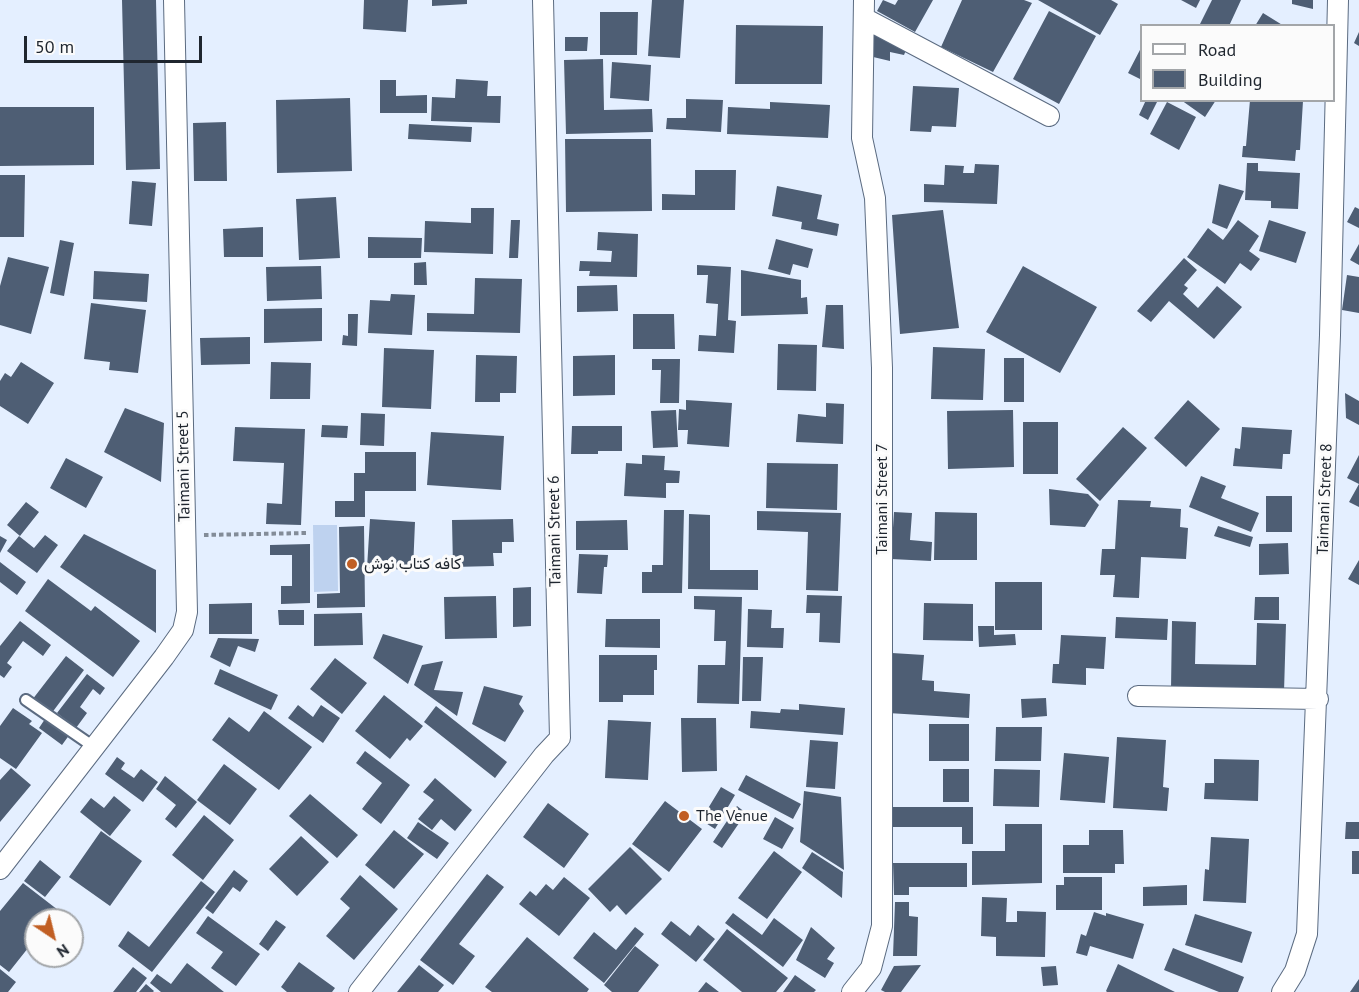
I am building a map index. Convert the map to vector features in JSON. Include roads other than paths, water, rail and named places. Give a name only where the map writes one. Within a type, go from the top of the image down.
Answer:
[{"type":"street","name":"Taimani Street 5","points":[[0,870],[183,630],[187,612],[174,0]]},
{"type":"street","name":"Taimani Street 6","points":[[359,992],[544,755],[560,738],[543,0]]},
{"type":"street","name":"Taimani Street 8","points":[[1282,992],[1295,970],[1307,934],[1318,699],[1338,0]]},
{"type":"street","points":[[864,9],[1049,116]]},
{"type":"street","name":"Taimani Street 7","points":[[852,992],[871,968],[882,926],[882,368],[875,198],[862,138],[864,9]]},
{"type":"street","points":[[1138,696],[1318,699]]},
{"type":"lane","points":[[26,700],[94,747]]},
{"type":"place","name":"کافه کتاب نوش","points":[[352,564]]},
{"type":"place","name":"The Venue","points":[[684,816]]}]
